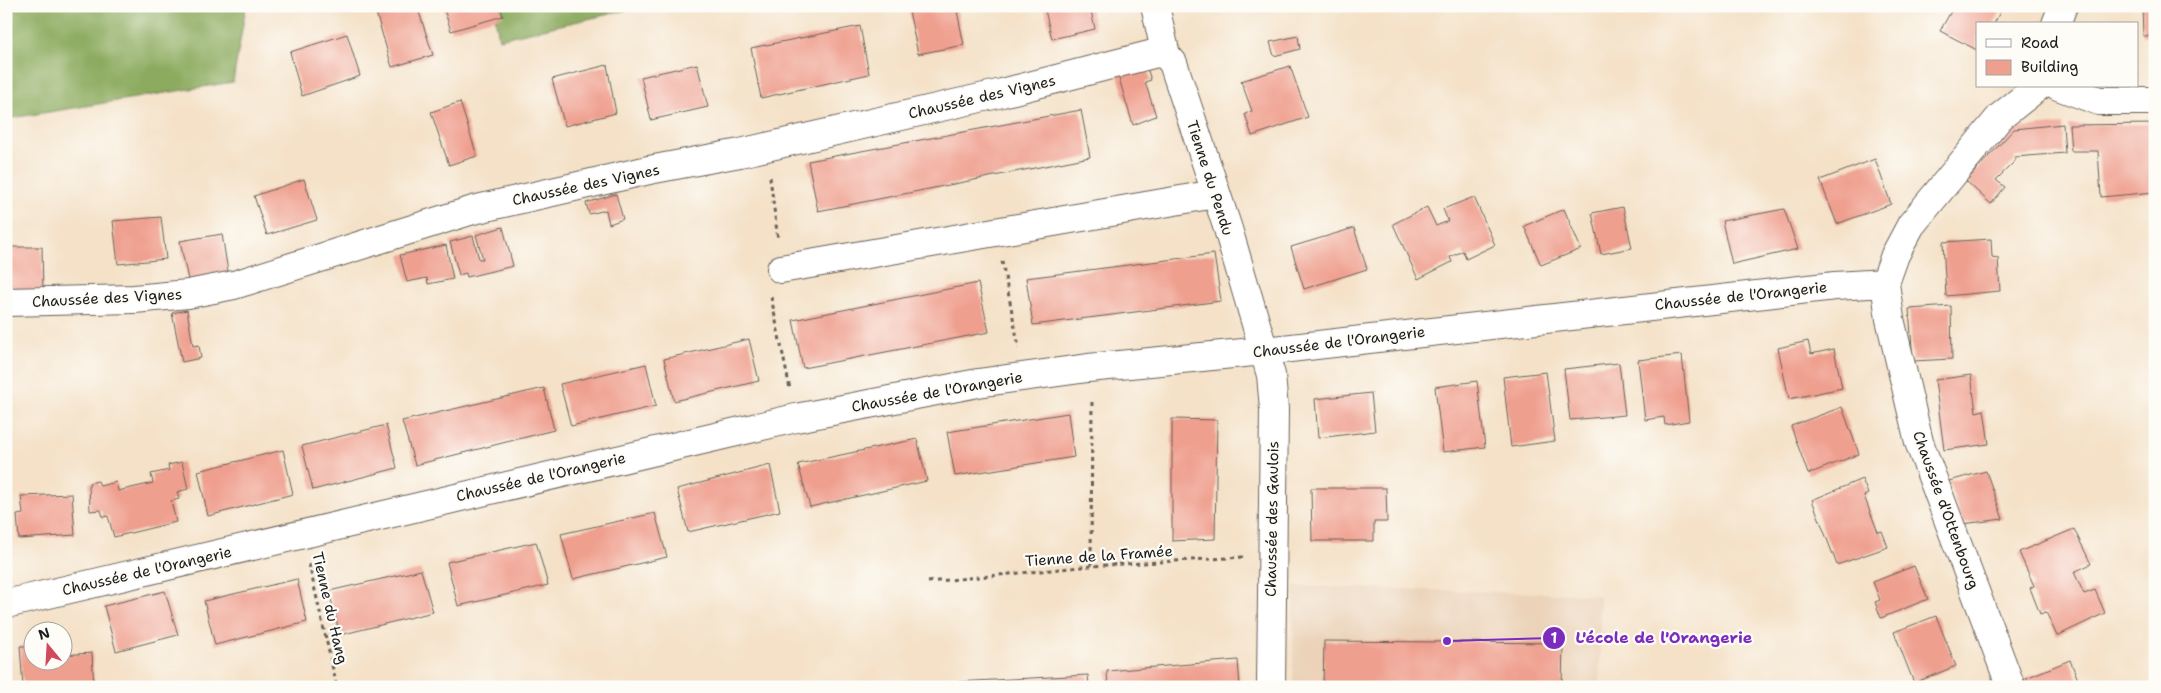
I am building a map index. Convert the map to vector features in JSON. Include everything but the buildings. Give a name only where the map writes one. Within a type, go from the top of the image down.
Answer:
[{"type":"street","name":"Tienne du Pendu","points":[[1155,6],[1166,55],[1173,62],[1264,351]]},
{"type":"street","points":[[2057,22],[2062,6]]},
{"type":"street","name":"Chaussée des Vignes","points":[[6,302],[134,299],[197,292],[234,285],[473,210],[767,146],[1072,76],[1157,53],[1166,55]]},
{"type":"street","name":"Chaussée d'Ottenbourg","points":[[2011,687],[1919,442],[1890,319],[1885,283],[1910,225],[2000,117],[2036,88]]},
{"type":"street","points":[[2063,88],[2099,101],[2155,101]]},
{"type":"street","points":[[781,270],[1215,194]]},
{"type":"street","name":"Chaussée de l'Orangerie","points":[[6,604],[796,418],[1024,376],[1264,351],[1825,287],[1885,283]]},
{"type":"street","name":"Chaussée des Gaulois","points":[[1264,351],[1271,375],[1274,409],[1271,687]]},
{"type":"path","points":[[767,146],[781,270],[771,297],[796,418]]},
{"type":"path","points":[[997,231],[1024,376]]},
{"type":"path","points":[[1088,368],[1092,405],[1091,566]]},
{"type":"path","name":"Tienne du Hang","points":[[302,534],[337,687]]},
{"type":"path","name":"Tienne de la Framée","points":[[928,582],[1091,566],[1271,557]]},
{"type":"shaded area","points":[[1294,586],[1600,595],[1600,687],[1293,687]]},
{"type":"green space","points":[[6,6],[246,6],[233,82],[6,119]]},
{"type":"green space","points":[[493,6],[645,6],[499,39]]},
{"type":"place","name":"L'école de l'Orangerie","points":[[1447,641]]}]
